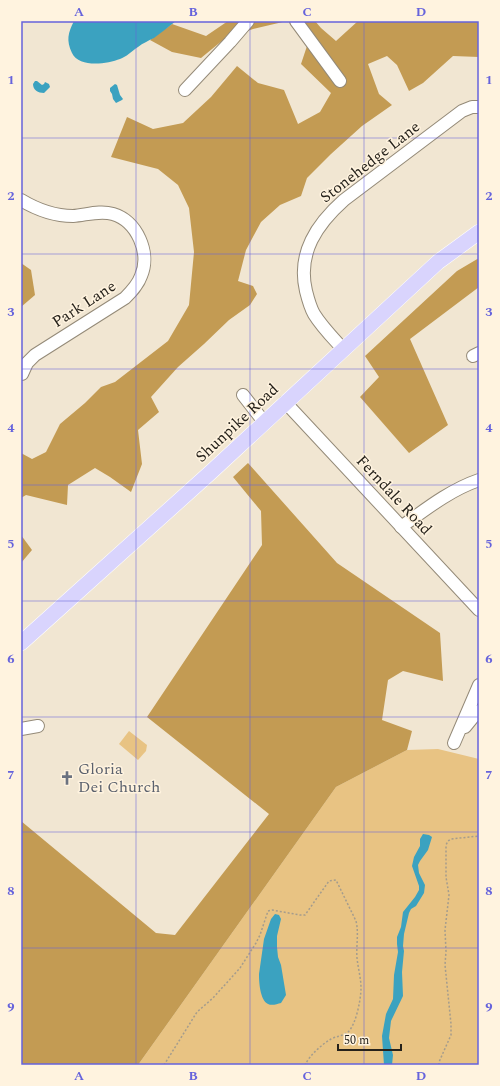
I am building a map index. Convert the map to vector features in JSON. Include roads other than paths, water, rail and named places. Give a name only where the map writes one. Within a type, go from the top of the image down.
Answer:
[{"type":"main road","name":"Shunpike Road","points":[[21,643],[164,515],[438,262],[479,232]]},
{"type":"street","points":[[185,90],[248,21]]},
{"type":"street","points":[[296,21],[340,81]]},
{"type":"street","name":"Stonehedge Lane","points":[[343,349],[313,313],[308,302],[304,274],[305,262],[307,251],[317,230],[331,212],[344,200],[462,111],[472,107],[479,107]]},
{"type":"street","name":"Park Lane","points":[[21,200],[39,209],[61,215],[73,216],[101,212],[118,216],[128,222],[135,231],[141,241],[144,258],[143,270],[139,280],[133,290],[125,298],[35,355],[27,363],[22,374]]},
{"type":"street","points":[[243,395],[264,422]]},
{"type":"street","name":"Ferndale Road","points":[[285,402],[479,610]]},
{"type":"street","points":[[401,527],[434,503],[467,484],[479,480]]},
{"type":"street","points":[[479,685],[454,742],[479,711]]},
{"type":"street","points":[[21,729],[38,726]]},
{"type":"water","points":[[74,21],[176,21],[154,38],[142,44],[122,58],[114,61],[94,64],[81,61],[72,53],[68,37]]},
{"type":"water","points":[[35,81],[42,85],[45,82],[49,84],[50,87],[44,93],[38,92],[33,86]]},
{"type":"water","points":[[115,84],[117,85],[123,99],[116,103],[110,91],[110,88]]},
{"type":"water","points":[[423,834],[432,837],[428,850],[418,865],[419,873],[425,885],[424,893],[416,906],[411,909],[409,913],[404,934],[402,972],[403,996],[391,1021],[389,1038],[393,1055],[392,1065],[384,1065],[382,1036],[386,1014],[393,999],[394,975],[398,952],[397,937],[401,927],[403,912],[419,890],[412,866],[414,857],[420,846],[420,839]]},
{"type":"water","points":[[275,914],[279,915],[281,919],[277,936],[277,947],[286,995],[281,1003],[271,1005],[263,999],[259,974],[264,939],[271,919]]},
{"type":"place","name":"Gloria Dei Church","points":[[67,778]]}]
